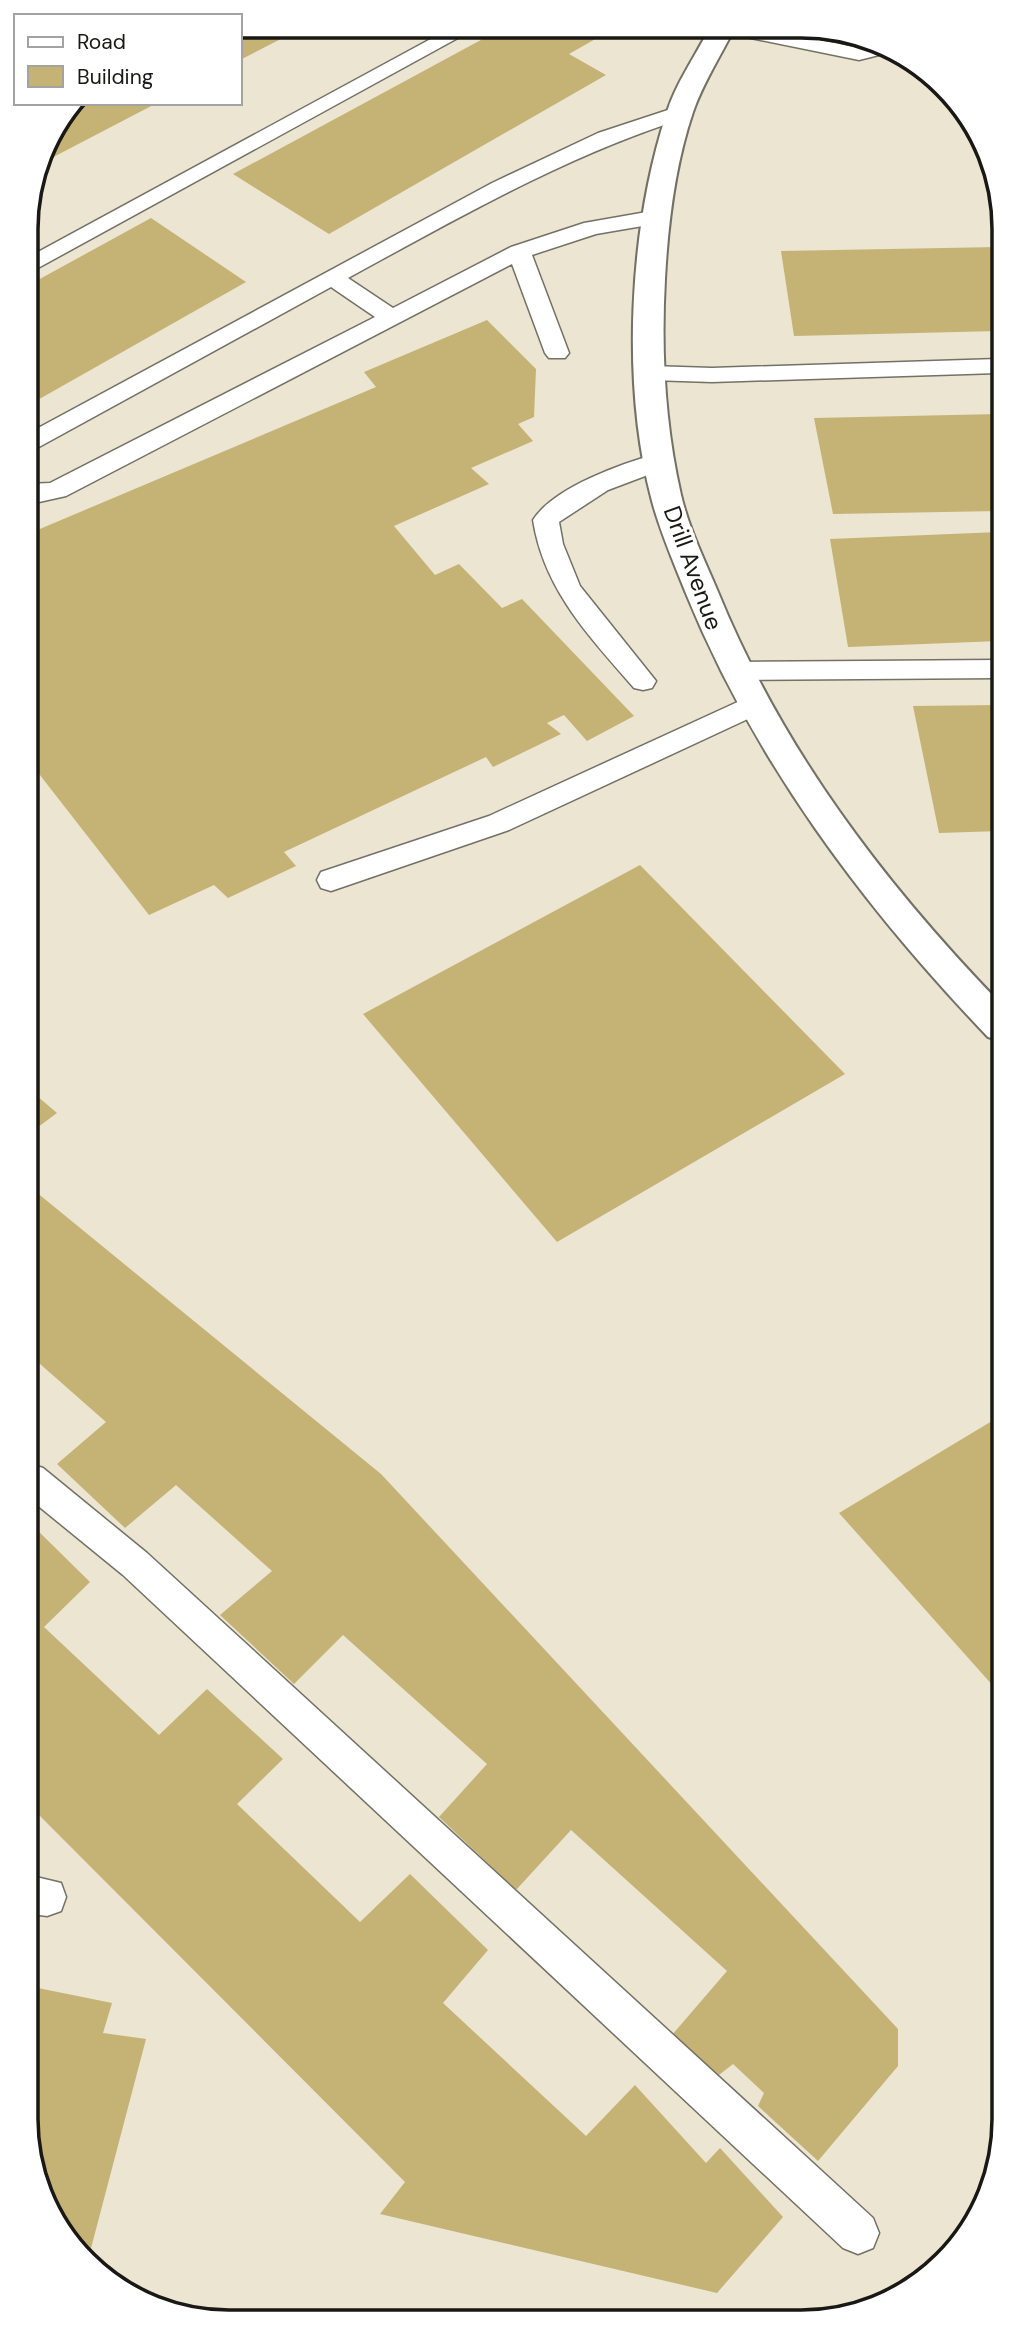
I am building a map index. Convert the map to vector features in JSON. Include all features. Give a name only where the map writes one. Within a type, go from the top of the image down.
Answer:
[{"type":"street","name":"Drill Avenue","points":[[717,38],[680,112],[651,264],[653,418],[666,498],[714,630],[795,777],[934,960],[992,1018]]},
{"type":"lane","points":[[780,38],[859,54],[869,51]]},
{"type":"lane","points":[[39,260],[447,39]]},
{"type":"lane","points":[[39,438],[331,278],[582,147],[632,126],[680,112]]},
{"type":"lane","points":[[39,495],[57,489],[519,252],[592,228],[658,217]]},
{"type":"lane","points":[[519,252],[557,353]]},
{"type":"lane","points":[[331,278],[391,317]]},
{"type":"lane","points":[[651,373],[712,375],[992,366]]},
{"type":"lane","points":[[643,681],[570,596],[553,564],[546,520],[564,502],[594,485],[660,461]]},
{"type":"lane","points":[[736,671],[992,669]]},
{"type":"lane","points":[[331,880],[499,823],[755,704]]},
{"type":"lane","points":[[38,1485],[135,1564],[858,2233]]},
{"type":"shaded area","points":[[242,39],[814,39],[839,42],[886,58],[928,86],[945,103],[967,134],[986,180],[992,229],[992,2132],[989,2157],[978,2193],[967,2215],[945,2246],[928,2263],[897,2285],[851,2304],[802,2310],[229,2310],[192,2307],[145,2291],[103,2263],[86,2246],[64,2215],[45,2169],[38,2120],[40,204],[53,156],[64,134],[84,105],[242,105]]},
{"type":"building","points":[[597,38],[569,54],[606,75],[329,234],[233,174],[484,39]]},
{"type":"building","points":[[242,39],[281,39],[242,59]]},
{"type":"building","points":[[84,105],[153,105],[53,157],[64,134]]},
{"type":"building","points":[[151,218],[246,282],[39,399],[39,279]]},
{"type":"building","points":[[992,247],[992,331],[794,336],[781,251]]},
{"type":"building","points":[[487,320],[536,369],[534,417],[518,424],[533,441],[471,468],[489,484],[394,526],[435,575],[459,564],[502,608],[522,599],[634,716],[587,741],[564,715],[547,723],[561,734],[493,767],[486,757],[284,852],[296,866],[228,898],[214,885],[149,915],[39,773],[39,529],[376,387],[364,372]]},
{"type":"building","points":[[992,414],[992,511],[833,514],[814,418]]},
{"type":"building","points":[[992,532],[992,641],[848,647],[830,539]]},
{"type":"building","points":[[992,705],[992,831],[939,833],[913,706]]},
{"type":"building","points":[[640,865],[845,1074],[557,1242],[363,1014]]},
{"type":"building","points":[[39,1097],[57,1113],[39,1127]]},
{"type":"building","points":[[38,1194],[381,1474],[898,2029],[898,2066],[818,2161],[758,2106],[764,2093],[733,2064],[719,2075],[672,2035],[727,1971],[571,1830],[516,1890],[439,1817],[487,1764],[343,1635],[294,1684],[220,1615],[272,1571],[176,1485],[125,1528],[57,1464],[106,1422],[38,1363]]},
{"type":"building","points":[[992,1421],[992,1685],[839,1513]]},
{"type":"building","points":[[38,1531],[90,1582],[44,1627],[159,1735],[207,1689],[283,1759],[237,1804],[360,1922],[410,1874],[488,1950],[443,2003],[586,2136],[635,2085],[706,2163],[720,2148],[783,2217],[717,2293],[380,2214],[405,2182],[38,1814]]},
{"type":"building","points":[[38,1988],[112,2003],[103,2033],[146,2039],[90,2250],[71,2226],[53,2193],[40,2145]]}]
